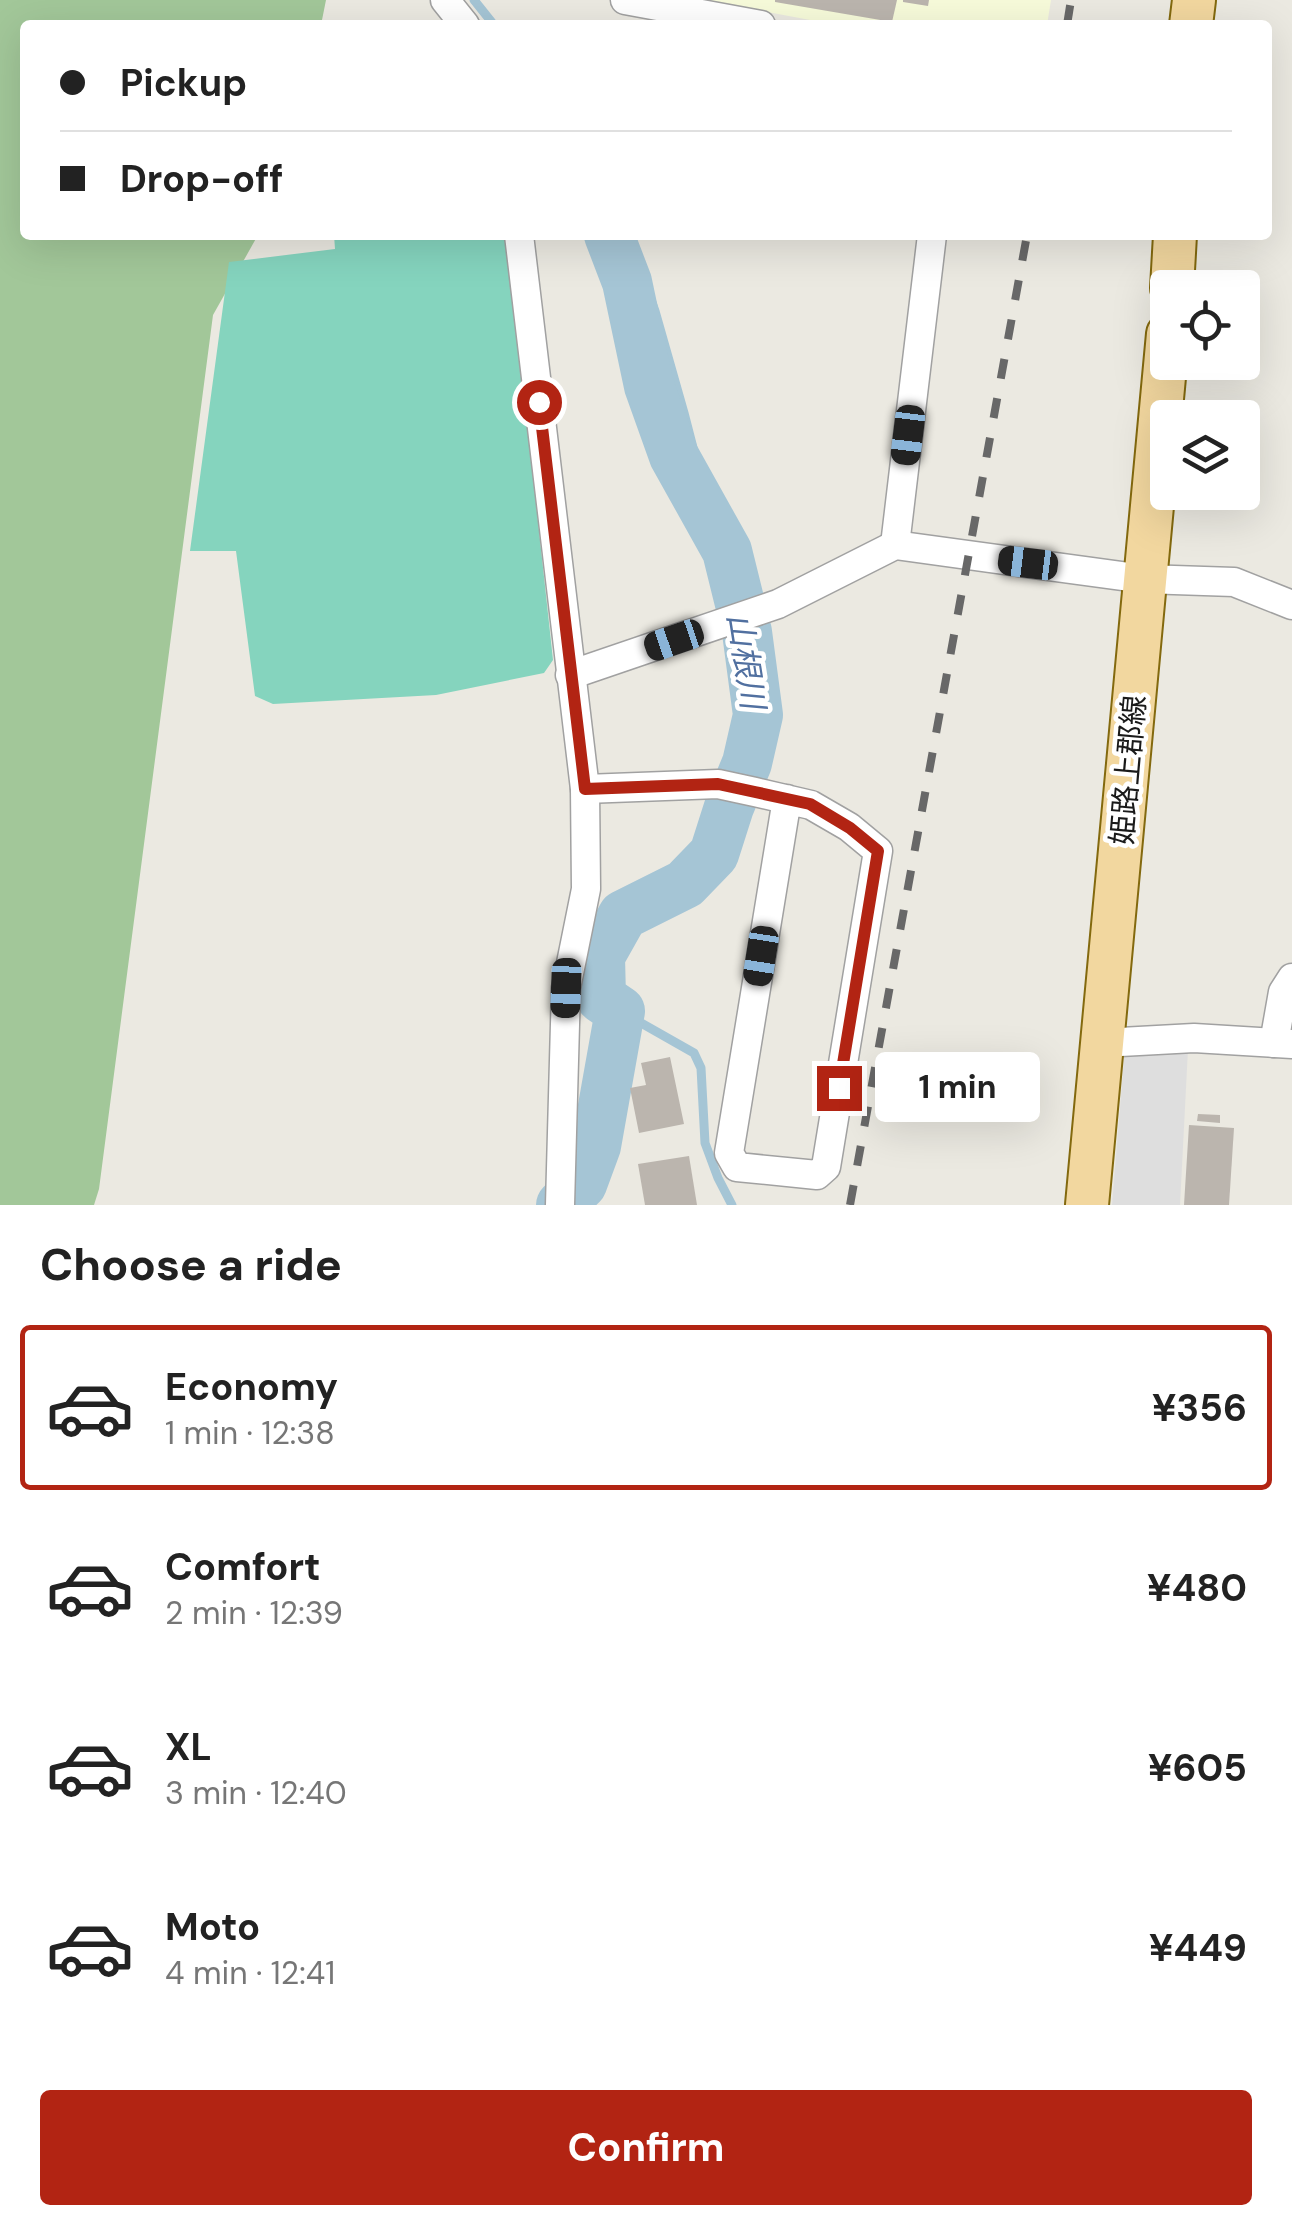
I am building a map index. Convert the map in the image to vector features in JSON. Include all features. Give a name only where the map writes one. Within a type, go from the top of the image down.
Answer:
[{"type":"main road","points":[[1173,270],[1176,240]]},
{"type":"main road","name":"姫路上郡線","points":[[1087,1205],[1163,380]]},
{"type":"street","points":[[445,0],[462,20]]},
{"type":"street","points":[[625,0],[734,20]]},
{"type":"street","points":[[521,240],[585,789],[586,889],[566,988],[560,1205]]},
{"type":"street","points":[[895,545],[931,240]]},
{"type":"street","points":[[570,675],[778,604],[895,545],[1144,579],[1234,582],[1292,605]]},
{"type":"street","points":[[585,789],[718,784],[787,799],[810,804],[850,828],[878,851],[826,1167],[817,1176],[737,1167],[729,1153],[787,799]]},
{"type":"street","points":[[1102,1042],[1194,1038],[1283,1044],[1284,992],[1292,978]]},
{"type":"shaded area","points":[[703,0],[1051,0],[1048,20],[810,20]]},
{"type":"shaded area","points":[[1125,1047],[1188,1049],[1180,1205],[1112,1205]]},
{"type":"green space","points":[[0,0],[326,0],[322,20],[20,20],[20,240],[255,240],[213,315],[99,1189],[94,1205],[0,1205]]},
{"type":"green space","points":[[334,240],[508,240],[553,660],[544,673],[436,695],[273,704],[255,696],[236,551],[190,551],[229,262],[335,249]]},
{"type":"building","points":[[775,0],[897,0],[892,20]]},
{"type":"building","points":[[903,0],[929,0],[928,6]]},
{"type":"building","points":[[670,1057],[684,1124],[639,1133],[630,1088],[646,1085],[641,1063]]},
{"type":"building","points":[[1198,1114],[1220,1115],[1220,1123],[1197,1121]]},
{"type":"building","points":[[1189,1125],[1234,1128],[1229,1205],[1184,1205]]},
{"type":"building","points":[[689,1156],[697,1205],[645,1205],[638,1164]]},
{"type":"waterway","points":[[474,0],[490,20]]},
{"type":"waterway","name":"山根川","points":[[561,1205],[582,1184],[596,1146],[620,1011],[601,998],[600,956],[623,915],[685,884],[714,854],[747,763],[758,715],[747,632],[727,551],[674,456],[649,386],[627,282],[611,240]]},
{"type":"waterway","points":[[630,240],[684,413],[699,471],[696,496]]},
{"type":"waterway","points":[[620,1011],[694,1053],[701,1068],[705,1143],[732,1205]]},
{"type":"railway","points":[[1068,20],[1071,0]]},
{"type":"railway","points":[[850,1205],[1026,240]]},
{"type":"route","points":[[539,402],[585,789],[718,784],[810,804],[850,828],[878,851],[839,1088]]}]
